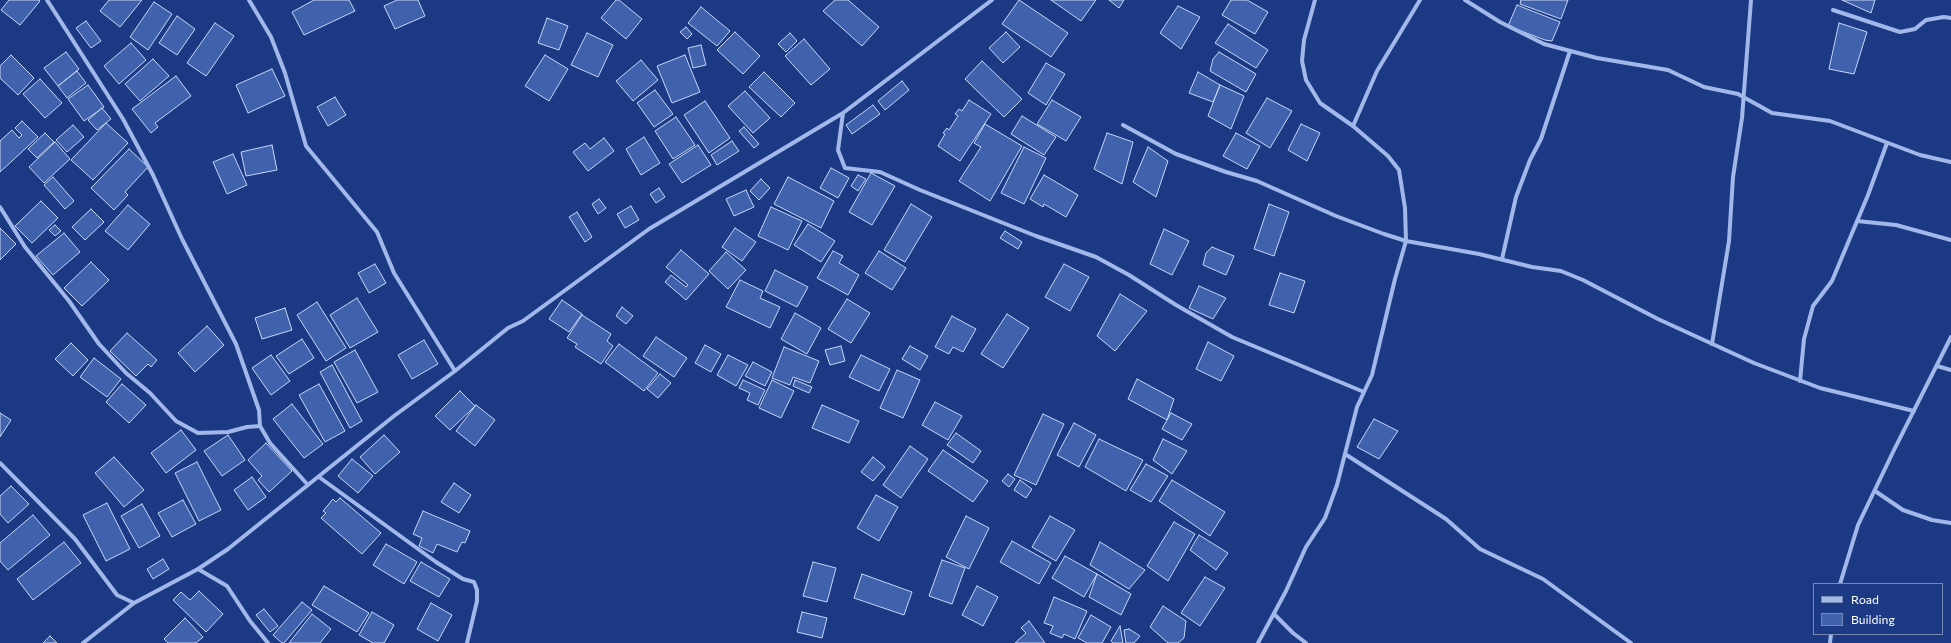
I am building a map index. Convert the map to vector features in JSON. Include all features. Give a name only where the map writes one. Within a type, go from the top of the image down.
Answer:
[{"type":"street","points":[[47,0],[120,114],[153,175],[182,239],[236,344],[259,410],[260,426],[270,443],[308,485]]},
{"type":"street","points":[[249,0],[271,37],[285,73],[306,146],[377,232],[394,273],[455,371]]},
{"type":"street","points":[[83,643],[134,603],[198,568],[228,549],[394,416],[455,371],[508,328],[523,320],[649,229],[843,113],[992,0]]},
{"type":"street","points":[[1258,643],[1274,614],[1306,547],[1326,518],[1337,485],[1357,407],[1372,375],[1395,279],[1406,241],[1405,208],[1399,170],[1388,156],[1353,126],[1320,103],[1306,80],[1302,61],[1304,40],[1315,0]]},
{"type":"street","points":[[1353,126],[1377,71],[1420,0]]},
{"type":"street","points":[[1465,0],[1500,22],[1544,44],[1597,58],[1668,70],[1704,87],[1738,94],[1772,113],[1830,121],[1920,154],[1951,162]]},
{"type":"street","points":[[1712,344],[1729,241],[1733,177],[1744,97],[1751,0]]},
{"type":"street","points":[[1833,10],[1900,32],[1915,29],[1926,20],[1951,18]]},
{"type":"street","points":[[1502,259],[1516,197],[1530,160],[1541,139],[1570,51]]},
{"type":"street","points":[[843,113],[838,150],[844,168],[880,172],[920,190],[1036,236],[1096,257],[1129,275],[1176,305],[1232,337],[1364,392]]},
{"type":"street","points":[[1123,125],[1176,154],[1226,172],[1257,181],[1336,216],[1406,241],[1502,259],[1532,267],[1561,271],[1754,363],[1820,388],[1914,411]]},
{"type":"street","points":[[1800,380],[1804,339],[1813,306],[1832,281],[1888,143]]},
{"type":"street","points":[[0,206],[25,247],[69,302],[99,344],[126,373],[150,393],[176,421],[198,434],[228,432],[260,426]]},
{"type":"street","points":[[1857,221],[1896,225],[1951,240]]},
{"type":"street","points":[[1840,583],[1858,525],[1951,338]]},
{"type":"street","points":[[1937,366],[1951,370]]},
{"type":"street","points":[[1345,454],[1446,518],[1480,549],[1543,579],[1631,643]]},
{"type":"street","points":[[0,463],[75,539],[117,595],[134,603]]},
{"type":"street","points":[[319,476],[436,562],[463,579],[474,582],[477,590],[477,601],[467,643]]},
{"type":"street","points":[[1874,491],[1903,510],[1932,520],[1951,524]]},
{"type":"street","points":[[198,568],[227,586],[250,621],[268,643]]},
{"type":"street","points":[[1274,614],[1293,633],[1306,643]]},
{"type":"building","points":[[9,0],[40,1],[20,25],[1,10]]},
{"type":"building","points":[[109,0],[142,0],[120,27],[100,11]]},
{"type":"building","points":[[314,0],[349,0],[355,11],[304,35],[292,12]]},
{"type":"building","points":[[397,0],[418,0],[425,16],[395,29],[384,6]]},
{"type":"building","points":[[616,0],[619,0],[642,19],[626,39],[601,18]]},
{"type":"building","points":[[835,0],[848,0],[879,27],[862,46],[823,11]]},
{"type":"building","points":[[1019,0],[1068,33],[1051,57],[1002,24]]},
{"type":"building","points":[[1051,0],[1096,0],[1081,21]]},
{"type":"building","points":[[1109,0],[1124,0],[1119,8]]},
{"type":"building","points":[[1231,0],[1247,0],[1268,12],[1255,34],[1222,15]]},
{"type":"building","points":[[1521,0],[1568,0],[1561,19],[1520,4]]},
{"type":"building","points":[[1842,0],[1875,0],[1871,13]]},
{"type":"building","points":[[154,2],[172,14],[148,50],[130,37]]},
{"type":"building","points":[[1517,5],[1560,22],[1552,41],[1545,40],[1508,26]]},
{"type":"building","points":[[1178,6],[1200,17],[1181,49],[1160,33]]},
{"type":"building","points":[[701,7],[730,31],[717,46],[688,23]]},
{"type":"building","points":[[177,16],[195,29],[177,55],[159,43]]},
{"type":"building","points":[[547,18],[568,26],[559,50],[538,43]]},
{"type":"building","points":[[86,21],[101,41],[91,48],[76,28]]},
{"type":"building","points":[[215,23],[234,36],[206,76],[187,63]]},
{"type":"building","points":[[1839,23],[1867,32],[1854,74],[1829,69]]},
{"type":"building","points":[[1228,24],[1268,50],[1256,68],[1215,43]]},
{"type":"building","points":[[686,27],[692,34],[687,39],[680,32]]},
{"type":"building","points":[[735,32],[760,56],[743,74],[717,50]]},
{"type":"building","points":[[1006,32],[1020,47],[1003,63],[989,48]]},
{"type":"building","points":[[587,33],[613,45],[598,77],[571,65]]},
{"type":"building","points":[[790,33],[797,41],[786,52],[778,44]]},
{"type":"building","points":[[804,39],[830,69],[811,85],[785,56]]},
{"type":"building","points":[[131,43],[146,60],[119,84],[104,66]]},
{"type":"building","points":[[701,45],[706,65],[693,68],[688,48]]},
{"type":"building","points":[[66,52],[79,69],[58,86],[44,68]]},
{"type":"building","points":[[1219,52],[1256,74],[1246,92],[1210,71],[1213,59]]},
{"type":"building","points":[[11,55],[34,78],[18,95],[0,78],[0,66]]},
{"type":"building","points":[[545,55],[568,69],[549,101],[525,86]]},
{"type":"building","points":[[685,55],[700,92],[672,103],[657,66]]},
{"type":"building","points":[[153,59],[169,76],[140,101],[125,84]]},
{"type":"building","points":[[641,60],[658,80],[633,101],[616,81]]},
{"type":"building","points":[[982,61],[1022,99],[1004,117],[965,79]]},
{"type":"building","points":[[1046,63],[1065,74],[1046,105],[1028,93]]},
{"type":"building","points":[[272,69],[285,96],[248,113],[236,85]]},
{"type":"building","points":[[77,71],[86,83],[67,98],[58,86]]},
{"type":"building","points":[[764,72],[795,103],[781,117],[749,87]]},
{"type":"building","points":[[1198,72],[1220,85],[1213,102],[1189,93]]},
{"type":"building","points":[[176,76],[191,96],[155,123],[158,127],[151,133],[132,109]]},
{"type":"building","points":[[40,79],[62,103],[45,118],[23,94]]},
{"type":"building","points":[[902,81],[909,90],[885,110],[878,101]]},
{"type":"building","points":[[88,85],[104,107],[84,121],[68,99]]},
{"type":"building","points":[[1220,85],[1244,96],[1231,129],[1208,116]]},
{"type":"building","points":[[655,90],[673,114],[654,127],[637,103]]},
{"type":"building","points":[[745,91],[770,118],[753,133],[728,106]]},
{"type":"building","points":[[335,97],[346,115],[328,126],[317,107]]},
{"type":"building","points":[[1267,98],[1292,111],[1270,148],[1246,133]]},
{"type":"building","points":[[969,100],[991,114],[960,161],[938,146],[945,134],[943,133],[947,128],[949,130],[958,116],[955,114],[959,109],[962,111]]},
{"type":"building","points":[[1052,100],[1081,117],[1066,141],[1037,124]]},
{"type":"building","points":[[705,101],[730,138],[709,153],[684,115]]},
{"type":"building","points":[[873,105],[880,114],[852,134],[846,125]]},
{"type":"building","points":[[102,108],[111,119],[97,130],[88,120]]},
{"type":"building","points":[[1022,116],[1056,137],[1044,155],[1011,134]]},
{"type":"building","points":[[676,117],[695,145],[673,159],[655,131]]},
{"type":"building","points":[[22,121],[38,137],[0,172],[0,141],[12,130],[19,138],[22,135],[15,128]]},
{"type":"building","points":[[106,123],[128,143],[93,180],[71,160]]},
{"type":"building","points":[[985,124],[1022,146],[990,201],[959,181],[981,147],[974,143]]},
{"type":"building","points":[[1301,124],[1320,133],[1307,161],[1288,150]]},
{"type":"building","points":[[73,125],[84,137],[67,152],[56,140]]},
{"type":"building","points":[[744,127],[759,144],[754,148],[739,131]]},
{"type":"building","points":[[45,133],[54,142],[37,158],[28,149]]},
{"type":"building","points":[[1107,133],[1133,142],[1122,184],[1094,169]]},
{"type":"building","points":[[1236,133],[1260,146],[1247,169],[1223,156]]},
{"type":"building","points":[[644,137],[660,163],[641,175],[626,149]]},
{"type":"building","points":[[604,138],[614,151],[588,171],[573,152],[585,143],[590,149]]},
{"type":"building","points":[[732,141],[739,151],[717,165],[711,155]]},
{"type":"building","points":[[55,142],[70,159],[44,183],[29,167]]},
{"type":"building","points":[[272,145],[277,170],[246,176],[241,152]]},
{"type":"building","points":[[698,145],[711,165],[682,183],[669,164]]},
{"type":"building","points":[[1024,147],[1046,158],[1024,204],[1001,193]]},
{"type":"building","points":[[1148,147],[1168,161],[1156,197],[1133,182]]},
{"type":"building","points":[[129,149],[148,167],[125,192],[128,195],[114,210],[91,188]]},
{"type":"building","points":[[233,154],[247,185],[227,194],[213,162]]},
{"type":"building","points":[[831,168],[849,178],[838,198],[820,188]]},
{"type":"building","points":[[871,173],[895,186],[872,225],[849,212]]},
{"type":"building","points":[[858,175],[866,179],[858,191],[851,186]]},
{"type":"building","points":[[1044,175],[1078,195],[1066,217],[1044,204],[1043,207],[1030,199]]},
{"type":"building","points":[[53,177],[74,201],[65,209],[44,185]]},
{"type":"building","points":[[788,177],[834,201],[821,228],[774,204]]},
{"type":"building","points":[[761,179],[770,188],[759,200],[750,191]]},
{"type":"building","points":[[659,188],[665,197],[656,203],[650,194]]},
{"type":"building","points":[[746,190],[754,207],[734,216],[726,199]]},
{"type":"building","points":[[599,199],[606,208],[598,214],[592,204]]},
{"type":"building","points":[[41,201],[58,218],[32,243],[15,226]]},
{"type":"building","points":[[911,204],[932,217],[905,262],[884,250]]},
{"type":"building","points":[[1269,204],[1289,212],[1274,256],[1254,249]]},
{"type":"building","points":[[128,205],[150,224],[128,250],[105,231]]},
{"type":"building","points":[[631,206],[639,220],[625,228],[617,214]]},
{"type":"building","points":[[771,207],[802,221],[788,250],[758,236]]},
{"type":"building","points":[[91,209],[104,222],[85,240],[72,227]]},
{"type":"building","points":[[577,212],[592,237],[585,242],[569,217]]},
{"type":"building","points":[[808,224],[835,241],[821,262],[794,245]]},
{"type":"building","points":[[55,225],[61,231],[55,236],[49,230]]},
{"type":"building","points":[[0,228],[16,244],[0,260]]},
{"type":"building","points":[[735,228],[756,242],[742,261],[722,247]]},
{"type":"building","points":[[1164,229],[1189,241],[1172,275],[1150,264]]},
{"type":"building","points":[[1005,231],[1022,242],[1018,249],[1000,238]]},
{"type":"building","points":[[64,233],[80,252],[53,275],[36,256]]},
{"type":"building","points":[[1212,247],[1234,256],[1226,275],[1203,265],[1206,253]]},
{"type":"building","points":[[681,250],[709,274],[686,300],[665,282],[671,275],[686,287],[688,285],[666,267]]},
{"type":"building","points":[[833,251],[843,256],[839,263],[859,275],[848,295],[817,278]]},
{"type":"building","points":[[879,251],[906,268],[892,290],[865,273]]},
{"type":"building","points":[[726,252],[746,270],[728,289],[709,271]]},
{"type":"building","points":[[91,262],[109,280],[82,306],[64,288]]},
{"type":"building","points":[[375,264],[386,283],[369,293],[358,273]]},
{"type":"building","points":[[1064,264],[1089,277],[1070,311],[1045,297]]},
{"type":"building","points":[[775,270],[808,287],[797,307],[765,291]]},
{"type":"building","points":[[1280,273],[1305,281],[1294,313],[1269,305]]},
{"type":"building","points":[[740,280],[763,291],[760,298],[780,307],[770,328],[726,307]]},
{"type":"building","points":[[1199,286],[1226,298],[1213,319],[1189,308]]},
{"type":"building","points":[[1120,294],[1147,311],[1115,351],[1097,336]]},
{"type":"building","points":[[357,298],[378,332],[350,348],[330,315]]},
{"type":"building","points":[[847,299],[870,313],[851,343],[828,329]]},
{"type":"building","points":[[562,300],[582,314],[569,332],[549,319]]},
{"type":"building","points":[[317,302],[346,348],[326,361],[297,315]]},
{"type":"building","points":[[622,307],[633,316],[626,324],[616,316]]},
{"type":"building","points":[[285,308],[292,330],[262,339],[255,318]]},
{"type":"building","points":[[795,313],[821,328],[807,354],[781,339]]},
{"type":"building","points":[[1007,314],[1029,328],[1003,368],[981,354]]},
{"type":"building","points":[[582,315],[611,334],[607,341],[613,346],[601,364],[575,347],[577,344],[567,338]]},
{"type":"building","points":[[952,316],[976,329],[963,352],[953,347],[949,354],[935,347]]},
{"type":"building","points":[[207,326],[224,345],[195,372],[178,353]]},
{"type":"building","points":[[127,333],[157,360],[151,367],[148,364],[136,376],[110,351]]},
{"type":"building","points":[[656,337],[687,358],[674,377],[643,356]]},
{"type":"building","points":[[302,339],[314,358],[289,374],[276,356]]},
{"type":"building","points":[[424,340],[438,364],[412,379],[398,355]]},
{"type":"building","points":[[1208,342],[1234,356],[1221,381],[1196,369]]},
{"type":"building","points":[[71,343],[88,360],[73,376],[55,359]]},
{"type":"building","points":[[619,344],[658,373],[644,391],[605,362]]},
{"type":"building","points":[[705,345],[721,354],[711,372],[695,363]]},
{"type":"building","points":[[841,346],[845,361],[830,365],[825,350]]},
{"type":"building","points":[[910,346],[928,356],[920,370],[902,359]]},
{"type":"building","points":[[784,347],[819,361],[810,383],[793,377],[790,385],[772,378]]},
{"type":"building","points":[[355,350],[378,392],[357,403],[334,362]]},
{"type":"building","points":[[271,355],[290,381],[271,395],[252,368]]},
{"type":"building","points":[[728,355],[748,365],[736,386],[717,375]]},
{"type":"building","points":[[861,355],[890,369],[879,391],[849,377]]},
{"type":"building","points":[[94,358],[121,379],[107,397],[80,377]]},
{"type":"building","points":[[753,362],[772,372],[765,386],[745,376]]},
{"type":"building","points":[[332,365],[362,421],[350,428],[320,372]]},
{"type":"building","points":[[897,370],[920,380],[903,418],[880,408]]},
{"type":"building","points":[[660,374],[671,383],[658,398],[647,389]]},
{"type":"building","points":[[1137,379],[1174,399],[1167,420],[1128,399]]},
{"type":"building","points":[[743,380],[765,390],[758,405],[747,400],[750,393],[739,388]]},
{"type":"building","points":[[772,380],[794,391],[781,418],[759,408]]},
{"type":"building","points":[[795,380],[812,387],[809,393],[793,386]]},
{"type":"building","points":[[122,384],[146,405],[129,423],[106,402]]},
{"type":"building","points":[[319,384],[345,431],[325,442],[299,395]]},
{"type":"building","points":[[460,391],[475,406],[450,430],[435,416]]},
{"type":"building","points":[[935,402],[962,416],[948,440],[922,425]]},
{"type":"building","points":[[292,404],[323,444],[304,458],[273,419]]},
{"type":"building","points":[[476,405],[495,420],[475,446],[456,431]]},
{"type":"building","points":[[822,405],[859,421],[849,443],[812,428]]},
{"type":"building","points":[[0,413],[11,420],[0,437]]},
{"type":"building","points":[[1171,413],[1192,424],[1182,440],[1162,429]]},
{"type":"building","points":[[1043,414],[1064,424],[1036,485],[1014,475]]},
{"type":"building","points":[[1374,419],[1398,431],[1379,459],[1357,447]]},
{"type":"building","points":[[1074,423],[1096,435],[1079,467],[1057,455]]},
{"type":"building","points":[[181,430],[196,450],[166,473],[151,453]]},
{"type":"building","points":[[956,433],[981,451],[973,463],[947,445]]},
{"type":"building","points":[[228,435],[245,460],[222,476],[204,451]]},
{"type":"building","points":[[384,435],[400,452],[375,474],[360,457]]},
{"type":"building","points":[[1099,439],[1143,460],[1126,491],[1085,467]]},
{"type":"building","points":[[1163,439],[1187,451],[1172,474],[1153,460]]},
{"type":"building","points":[[266,443],[292,471],[269,492],[258,480],[262,476],[248,460]]},
{"type":"building","points":[[910,446],[928,459],[901,498],[883,485]]},
{"type":"building","points":[[943,450],[988,481],[973,502],[928,471]]},
{"type":"building","points":[[114,457],[144,490],[124,507],[95,473]]},
{"type":"building","points":[[873,457],[885,467],[873,481],[861,472]]},
{"type":"building","points":[[352,459],[373,476],[358,493],[338,476]]},
{"type":"building","points":[[197,462],[221,510],[199,521],[175,473]]},
{"type":"building","points":[[1146,464],[1168,476],[1151,502],[1130,490]]},
{"type":"building","points":[[1008,474],[1015,479],[1009,487],[1002,481]]},
{"type":"building","points":[[252,477],[266,497],[248,510],[234,490]]},
{"type":"building","points":[[1020,480],[1032,489],[1026,498],[1014,490]]},
{"type":"building","points":[[1172,480],[1225,512],[1210,536],[1159,501]]},
{"type":"building","points":[[454,483],[471,495],[459,513],[441,502]]},
{"type":"building","points":[[11,486],[29,504],[8,523],[0,514],[0,496]]},
{"type":"building","points":[[876,495],[898,507],[879,541],[857,528]]},
{"type":"building","points":[[340,498],[381,533],[362,554],[321,518],[326,513],[323,511],[333,499],[336,502]]},
{"type":"building","points":[[183,500],[196,524],[172,537],[158,513]]},
{"type":"building","points":[[107,503],[130,549],[106,561],[83,515]]},
{"type":"building","points":[[142,504],[160,536],[139,548],[121,516]]},
{"type":"building","points":[[423,511],[470,531],[465,543],[462,542],[457,552],[437,544],[433,553],[419,546],[422,538],[413,534]]},
{"type":"building","points":[[33,515],[50,535],[8,570],[0,561],[0,543]]},
{"type":"building","points":[[966,516],[989,528],[969,569],[946,557]]},
{"type":"building","points":[[1050,516],[1075,530],[1056,561],[1032,547]]},
{"type":"building","points":[[1174,522],[1195,534],[1168,581],[1147,566]]},
{"type":"building","points":[[1199,535],[1228,553],[1216,570],[1190,550]]},
{"type":"building","points":[[1012,541],[1051,563],[1039,584],[1000,562]]},
{"type":"building","points":[[64,542],[81,563],[33,600],[17,579]]},
{"type":"building","points":[[1100,542],[1145,570],[1129,589],[1090,565]]},
{"type":"building","points":[[386,544],[417,562],[404,584],[373,565]]},
{"type":"building","points":[[1065,556],[1097,574],[1084,597],[1052,578]]},
{"type":"building","points":[[163,559],[169,569],[153,579],[147,569]]},
{"type":"building","points":[[942,560],[965,568],[952,604],[929,596]]},
{"type":"building","points":[[421,562],[450,579],[439,597],[410,581]]},
{"type":"building","points":[[813,562],[836,568],[827,602],[803,596]]},
{"type":"building","points":[[862,574],[912,592],[904,615],[854,598]]},
{"type":"building","points":[[1097,574],[1131,594],[1121,615],[1089,597]]},
{"type":"building","points":[[1205,577],[1225,588],[1200,626],[1181,613]]},
{"type":"building","points":[[324,586],[369,613],[357,632],[312,605]]},
{"type":"building","points":[[977,586],[998,597],[983,626],[962,615]]},
{"type":"building","points":[[199,591],[223,614],[206,632],[173,600],[181,592],[190,600]]},
{"type":"building","points":[[1054,597],[1087,611],[1075,639],[1064,634],[1062,638],[1050,633],[1053,626],[1044,623]]},
{"type":"building","points":[[302,602],[312,610],[284,643],[282,643],[273,635]]},
{"type":"building","points":[[431,603],[452,615],[438,641],[417,629]]},
{"type":"building","points":[[1163,606],[1186,621],[1184,638],[1178,643],[1168,643],[1150,627]]},
{"type":"building","points":[[264,609],[278,626],[270,632],[256,615]]},
{"type":"building","points":[[372,612],[394,625],[384,643],[373,643],[359,635]]},
{"type":"building","points":[[802,612],[827,618],[822,638],[797,632]]},
{"type":"building","points":[[312,614],[331,629],[320,643],[289,643]]},
{"type":"building","points":[[1091,615],[1111,627],[1102,643],[1087,643],[1078,638]]},
{"type":"building","points":[[185,618],[203,637],[196,643],[168,643],[164,639]]},
{"type":"building","points":[[1029,621],[1045,643],[1015,643],[1026,633],[1021,628]]},
{"type":"building","points":[[1120,626],[1123,643],[1113,643],[1111,641]]},
{"type":"building","points":[[1129,629],[1140,636],[1134,643],[1126,643],[1124,630]]},
{"type":"building","points":[[50,636],[57,643],[43,643]]}]
